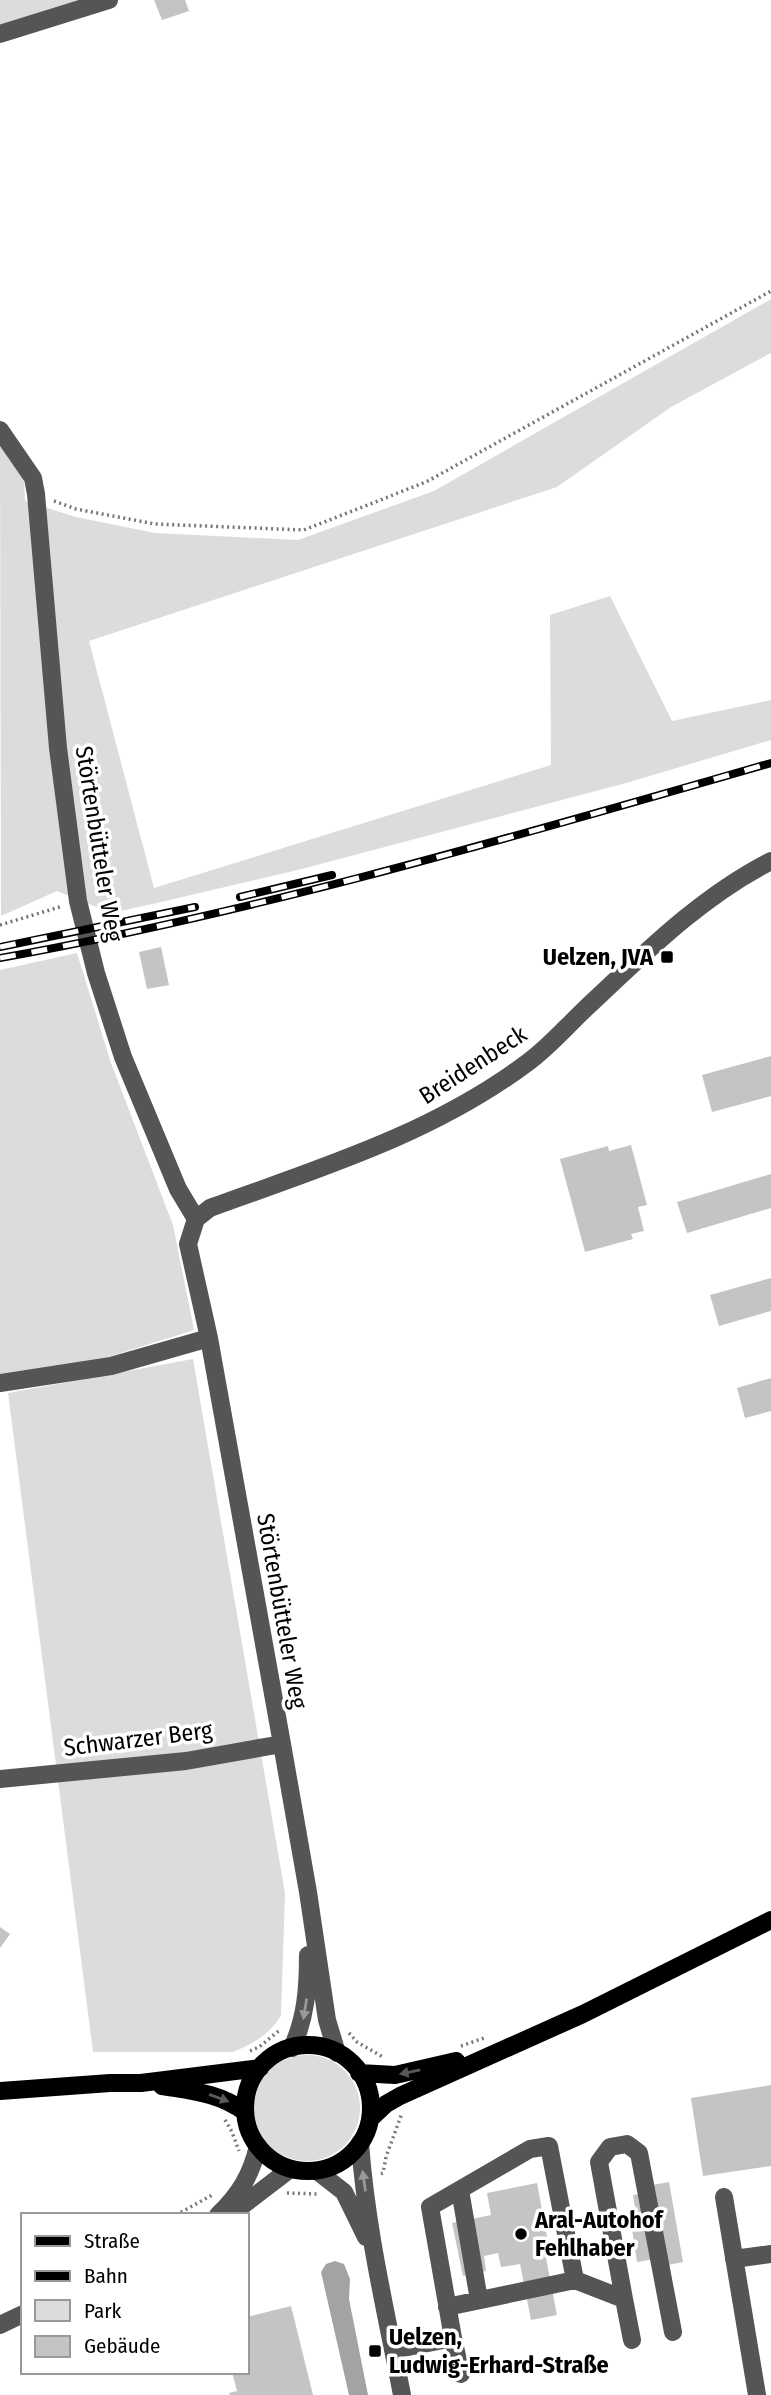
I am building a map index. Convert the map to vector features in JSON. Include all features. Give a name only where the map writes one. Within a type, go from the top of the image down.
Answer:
[{"type":"main road","points":[[359,2073],[395,2075],[583,2014],[771,1920]]},
{"type":"main road","points":[[370,2119],[369,2095],[359,2073],[346,2058],[323,2047],[292,2048],[269,2059],[248,2088],[245,2112],[251,2136],[258,2146],[277,2164],[290,2169],[317,2171],[341,2161],[360,2143],[370,2119],[386,2104],[497,2042]]},
{"type":"main road","points":[[0,2091],[141,2083],[260,2068]]},
{"type":"main road","points":[[141,2083],[204,2093],[223,2099],[245,2112]]},
{"type":"street","points":[[0,34],[109,0]]},
{"type":"street","name":"Störtenbütteler Weg","points":[[0,430],[33,478],[36,494],[57,735],[78,901],[96,973],[123,1057],[178,1189],[195,1219],[188,1244],[208,1338],[282,1744],[327,2020],[337,2053]]},
{"type":"street","name":"Breidenbeck","points":[[195,1219],[210,1208],[396,1139],[449,1114],[528,1062],[658,940],[715,895],[771,860]]},
{"type":"street","points":[[0,1383],[111,1366],[208,1338]]},
{"type":"street","name":"Schwarzer Berg","points":[[0,1779],[186,1761],[282,1744]]},
{"type":"street","name":"Störtenbütteler Weg","points":[[292,2048],[303,2019],[308,1989],[308,1892]]},
{"type":"street","points":[[360,2143],[363,2181],[377,2267],[402,2395]]},
{"type":"street","points":[[632,2340],[599,2162],[610,2147],[627,2144],[639,2153],[673,2332]]},
{"type":"street","points":[[220,2213],[233,2200],[251,2173],[258,2146]]},
{"type":"street","points":[[461,2374],[438,2266],[430,2207],[530,2149],[549,2146],[575,2280]]},
{"type":"street","points":[[233,2213],[290,2169]]},
{"type":"street","points":[[317,2171],[344,2192],[362,2226],[377,2267]]},
{"type":"street","points":[[460,2190],[479,2300]]},
{"type":"street","points":[[724,2197],[757,2395]]},
{"type":"street","points":[[734,2259],[771,2254]]},
{"type":"street","points":[[447,2307],[575,2280],[624,2299]]},
{"type":"street","points":[[0,2325],[21,2315]]},
{"type":"street","points":[[393,2350],[453,2338]]},
{"type":"path","points":[[36,494],[76,509],[155,524],[304,530],[426,482],[771,291]]},
{"type":"path","points":[[0,925],[78,901]]},
{"type":"path","points":[[248,2051],[259,2047],[279,2031],[290,2016],[303,2019]]},
{"type":"path","points":[[327,2020],[340,2019],[357,2042],[393,2061],[395,2075]]},
{"type":"path","points":[[458,2047],[497,2042]]},
{"type":"path","points":[[363,2181],[383,2173],[401,2120],[400,2096]]},
{"type":"path","points":[[223,2099],[221,2114],[232,2132],[240,2168],[251,2173]]},
{"type":"path","points":[[268,2185],[281,2193],[330,2195],[344,2192]]},
{"type":"path","points":[[179,2213],[221,2188]]},
{"type":"green space","points":[[0,0],[80,0],[0,26]]},
{"type":"green space","points":[[771,299],[771,353],[671,407],[557,487],[89,641],[154,888],[551,765],[550,615],[610,596],[672,721],[771,700],[771,740],[626,783],[298,870],[157,903],[111,913],[57,891],[1,916],[0,445],[24,479],[25,501],[76,517],[155,533],[298,540],[434,491]]},
{"type":"green space","points":[[77,953],[111,1063],[173,1225],[194,1330],[108,1357],[0,1377],[0,970]]},
{"type":"green space","points":[[193,1359],[285,1893],[281,2015],[272,2028],[260,2038],[233,2052],[93,2052],[8,1393]]},
{"type":"green space","points":[[307,2055],[327,2059],[345,2070],[356,2088],[360,2108],[356,2128],[345,2146],[327,2157],[307,2161],[287,2157],[269,2146],[258,2128],[254,2108],[258,2088],[269,2070],[287,2059]]},
{"type":"shaded area","points":[[335,2261],[344,2264],[350,2279],[349,2299],[368,2395],[349,2395],[321,2272],[326,2264]]},
{"type":"building","points":[[154,0],[185,0],[189,11],[162,20]]},
{"type":"building","points":[[161,947],[169,985],[147,989],[139,952]]},
{"type":"building","points":[[771,1056],[771,1096],[712,1112],[702,1075]]},
{"type":"building","points":[[631,1145],[647,1205],[638,1207],[644,1231],[631,1234],[633,1239],[585,1252],[560,1159],[608,1146],[609,1151]]},
{"type":"building","points":[[771,1174],[771,1208],[687,1233],[677,1202]]},
{"type":"building","points":[[771,1278],[771,1311],[719,1326],[710,1295]]},
{"type":"building","points":[[771,1378],[771,1411],[745,1418],[737,1388]]},
{"type":"building","points":[[0,1927],[10,1934],[0,1948]]},
{"type":"building","points":[[771,2085],[771,2166],[703,2176],[691,2098]]},
{"type":"building","points":[[669,2182],[683,2262],[668,2265],[667,2257],[637,2262],[632,2229],[638,2228],[633,2195],[653,2192],[652,2185]]},
{"type":"building","points":[[537,2183],[551,2258],[546,2258],[557,2315],[531,2320],[520,2264],[501,2267],[498,2253],[484,2256],[486,2271],[463,2276],[452,2223],[491,2215],[487,2193]]},
{"type":"building","points":[[291,2306],[313,2395],[230,2395],[229,2393],[237,2391],[233,2374],[248,2374],[248,2317]]},
{"type":"railway","points":[[0,958],[98,939],[291,895],[771,763]]},
{"type":"railway","points":[[240,897],[332,875]]},
{"type":"railway","points":[[0,947],[195,907]]},
{"type":"place","name":"Uelzen, JVA","points":[[667,957]]},
{"type":"place","name":"Aral-Autohof Fehlhaber","points":[[521,2234]]},
{"type":"place","name":"Uelzen, Ludwig-Erhard-Straße","points":[[375,2351]]}]
